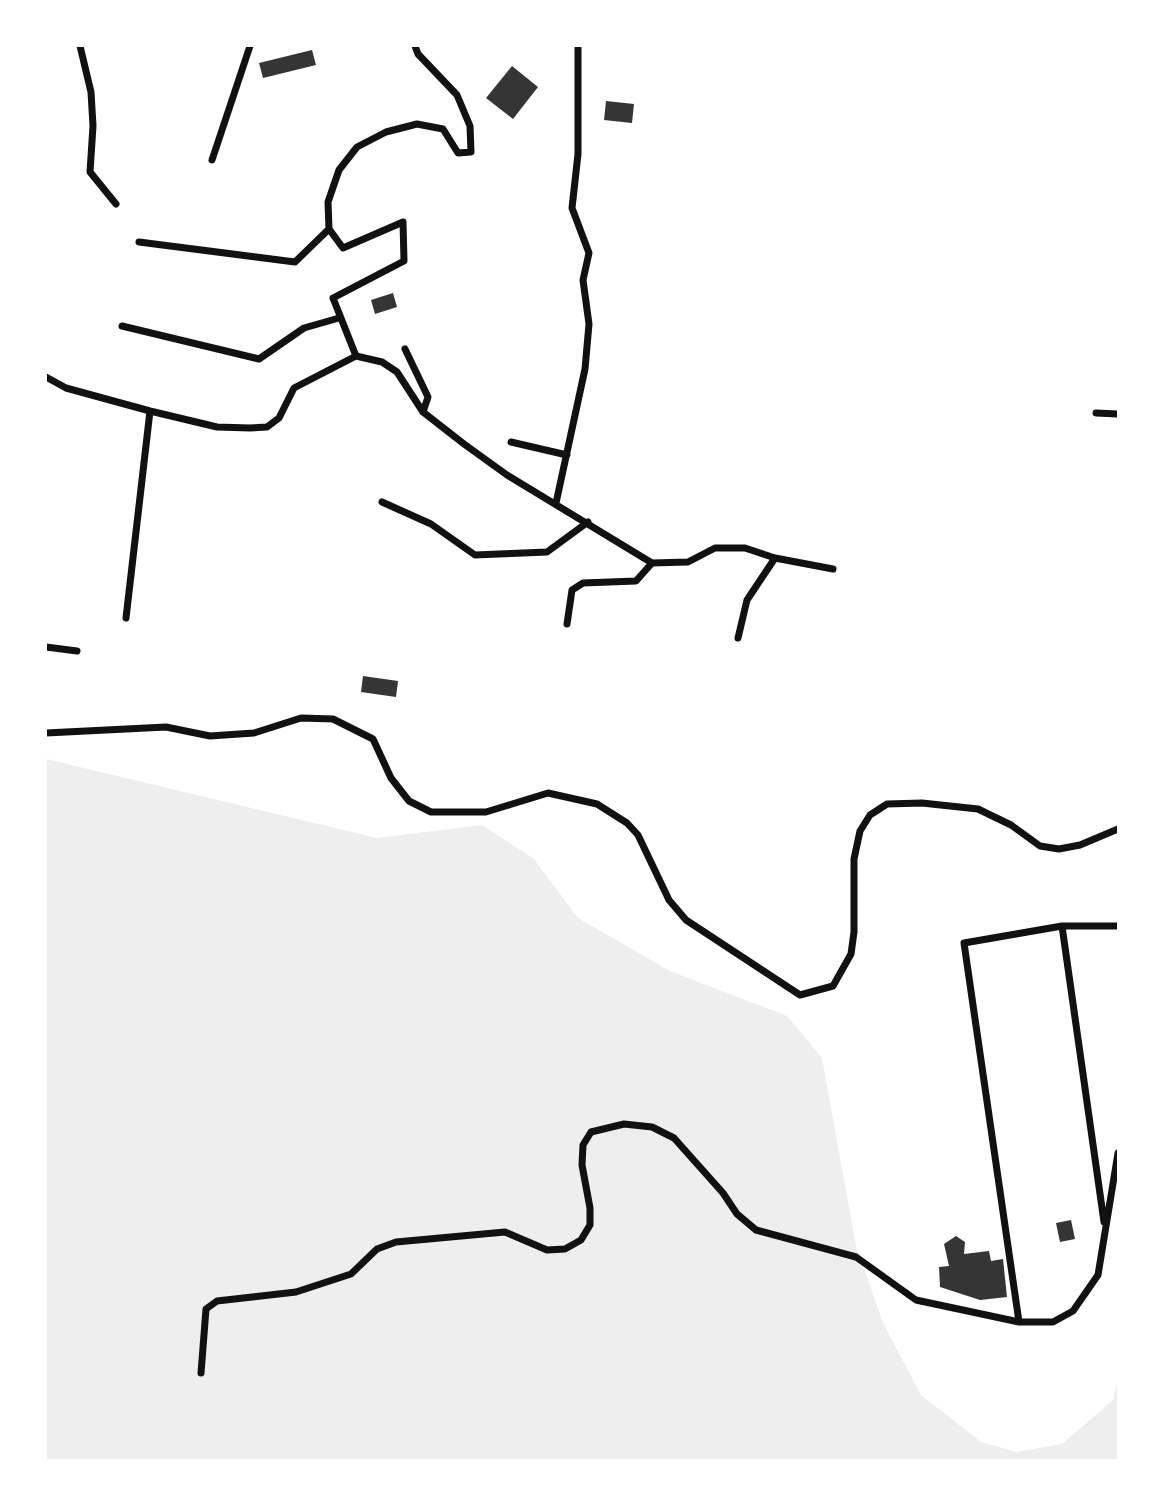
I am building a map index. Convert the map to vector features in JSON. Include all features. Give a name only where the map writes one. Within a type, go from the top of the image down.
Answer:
[{"type":"street","points":[[79,46],[91,92],[93,126],[90,172],[116,204]]},
{"type":"street","points":[[212,160],[250,46]]},
{"type":"street","points":[[356,356],[333,298],[404,261],[403,222],[343,248],[329,229],[328,202],[339,170],[356,147],[386,132],[417,124],[443,129],[458,153],[471,152],[470,126],[457,95],[418,54],[415,46]]},
{"type":"street","points":[[556,503],[585,369],[589,324],[583,279],[589,253],[572,208],[578,154],[578,46]]},
{"type":"street","points":[[139,242],[295,262],[329,229]]},
{"type":"street","points":[[122,326],[259,359],[304,328],[339,318]]},
{"type":"street","points":[[405,348],[428,397],[423,412]]},
{"type":"street","points":[[46,377],[66,388],[218,427],[267,427],[279,418],[294,388],[356,356],[382,362],[397,372],[423,412],[507,475],[652,563],[688,562],[715,548],[745,548],[775,558],[834,569]]},
{"type":"street","points":[[126,618],[150,411]]},
{"type":"street","points":[[1096,413],[1118,414]]},
{"type":"street","points":[[511,442],[566,455]]},
{"type":"street","points":[[382,502],[431,524],[475,555],[547,552],[569,540],[588,522]]},
{"type":"street","points":[[737,638],[747,600],[775,558]]},
{"type":"street","points":[[567,624],[572,590],[583,583],[636,581],[652,563]]},
{"type":"street","points":[[46,647],[77,651]]},
{"type":"street","points":[[46,733],[166,727],[210,736],[254,733],[301,718],[332,719],[373,738],[391,778],[409,801],[431,811],[486,811],[548,793],[597,804],[627,823],[638,835],[664,892],[686,920],[800,995],[833,986],[851,954],[855,932],[854,859],[860,831],[870,815],[887,804],[922,803],[978,809],[1011,825],[1040,846],[1059,849],[1080,845],[1118,829]]},
{"type":"street","points":[[1062,926],[1106,1233]]},
{"type":"street","points":[[1019,1322],[964,943],[1062,926],[1118,926]]},
{"type":"street","points":[[201,1373],[206,1309],[216,1301],[296,1292],[351,1274],[377,1249],[396,1242],[505,1232],[547,1250],[565,1249],[581,1240],[590,1225],[590,1208],[582,1165],[583,1145],[591,1132],[624,1124],[652,1127],[674,1138],[723,1193],[737,1214],[756,1230],[779,1239],[856,1257],[916,1300],[1019,1322],[1053,1322],[1073,1311],[1098,1275],[1118,1153]]},
{"type":"shaded area","points":[[46,759],[377,838],[482,825],[534,859],[578,918],[670,971],[787,1016],[822,1058],[856,1246],[883,1323],[921,1395],[981,1442],[1017,1452],[1062,1444],[1113,1400],[1118,1378],[1118,1460],[46,1460]]},
{"type":"building","points":[[312,50],[316,65],[263,78],[259,63]]},
{"type":"building","points":[[512,66],[538,87],[513,119],[486,98]]},
{"type":"building","points":[[606,101],[634,104],[632,123],[604,120]]},
{"type":"building","points":[[393,293],[397,307],[375,314],[371,300]]},
{"type":"building","points":[[363,676],[398,681],[396,697],[361,692]]},
{"type":"building","points":[[1071,1220],[1075,1239],[1060,1242],[1056,1223]]},
{"type":"building","points":[[956,1236],[965,1242],[964,1254],[989,1251],[991,1261],[1003,1259],[1007,1297],[980,1300],[940,1287],[939,1267],[949,1266],[944,1244]]}]
